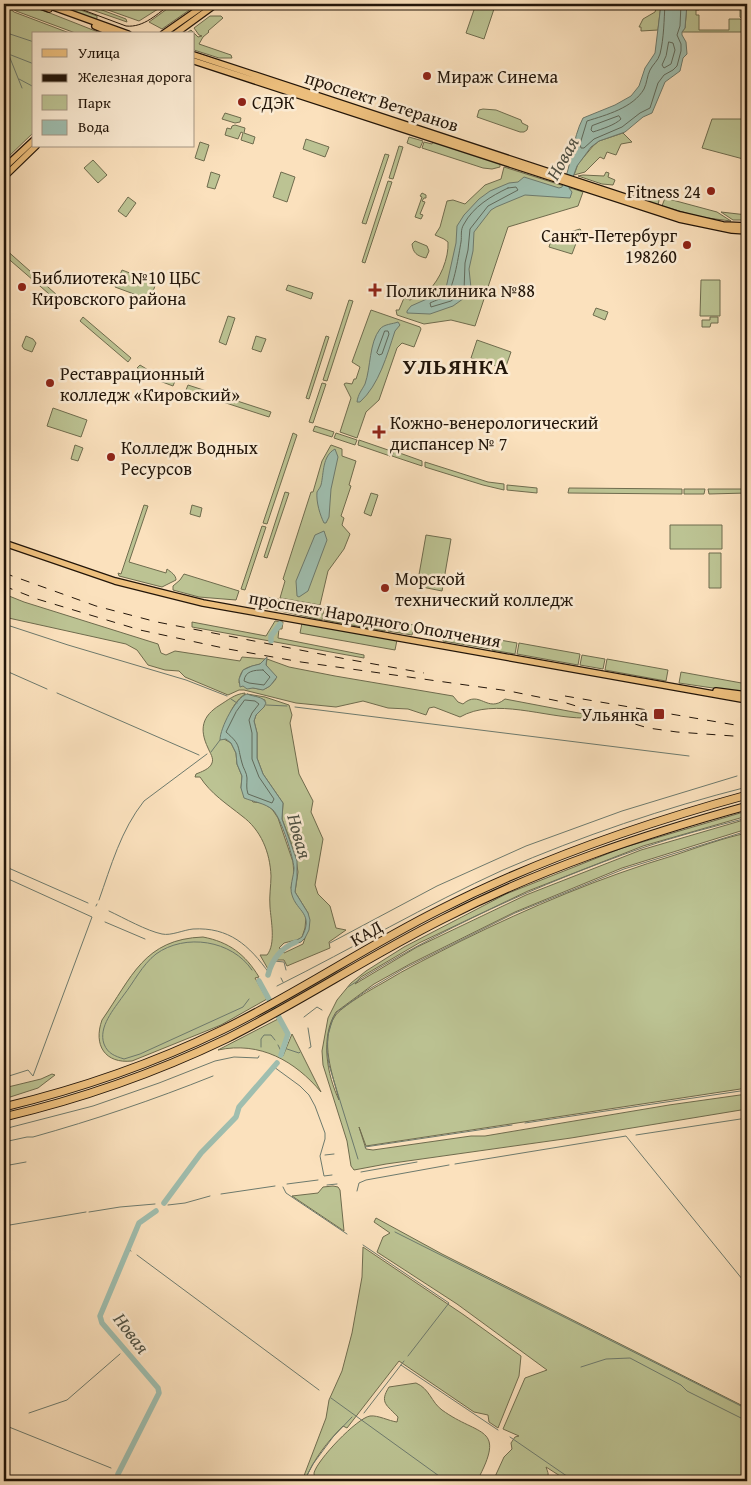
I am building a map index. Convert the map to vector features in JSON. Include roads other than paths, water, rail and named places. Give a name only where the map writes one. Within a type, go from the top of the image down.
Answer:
[{"type":"highway","name":"КАД","points":[[4,1107],[72,1089],[150,1062],[222,1030],[438,910],[502,880],[614,835],[691,810],[747,795]]},
{"type":"highway","name":"КАД","points":[[4,1117],[76,1098],[153,1071],[226,1039],[442,919],[526,881],[642,836],[747,806]]},
{"type":"main road","points":[[35,4],[109,32]]},
{"type":"main road","points":[[45,4],[122,32]]},
{"type":"main road","points":[[166,32],[206,4]]},
{"type":"main road","points":[[178,32],[216,4]]},
{"type":"main road","name":"проспект Ветеранов","points":[[195,56],[561,178]]},
{"type":"main road","name":"проспект Ветеранов","points":[[195,61],[561,178]]},
{"type":"main road","points":[[4,168],[32,142]]},
{"type":"main road","points":[[4,178],[34,148]]},
{"type":"main road","points":[[561,178],[679,219],[732,230],[747,231]]},
{"type":"main road","points":[[573,182],[680,215],[723,225],[747,226]]},
{"type":"main road","name":"проспект Народного Ополчения","points":[[4,539],[116,577],[198,598],[661,682],[747,695]]},
{"type":"main road","name":"проспект Народного Ополчения","points":[[4,543],[115,581],[203,602],[747,700]]},
{"type":"water","points":[[661,4],[687,4],[685,28],[682,35],[686,42],[687,54],[683,58],[680,71],[665,82],[652,113],[643,117],[625,132],[599,141],[591,147],[577,166],[569,188],[572,192],[570,198],[525,195],[491,210],[474,232],[473,251],[469,269],[471,288],[467,296],[453,306],[430,314],[407,313],[411,306],[438,294],[446,288],[456,243],[457,226],[464,215],[479,199],[490,191],[509,183],[518,182],[524,177],[559,188],[562,187],[576,135],[583,118],[615,105],[631,96],[639,86],[645,68],[655,53]]},
{"type":"water","points":[[398,322],[400,325],[395,331],[377,378],[367,395],[360,402],[357,402],[365,384],[376,335],[384,326]]},
{"type":"water","points":[[335,449],[338,457],[331,489],[329,517],[326,523],[324,523],[317,500],[317,492],[321,485],[326,460]]},
{"type":"water","points":[[324,531],[327,540],[308,591],[299,597],[297,596],[296,581],[315,535]]},
{"type":"water","points":[[267,657],[266,665],[277,677],[270,686],[263,690],[240,687],[239,679],[243,670],[260,664]]},
{"type":"water","points":[[247,694],[261,698],[266,703],[256,715],[254,721],[257,733],[257,758],[263,774],[283,803],[282,819],[297,861],[295,892],[308,913],[310,920],[309,930],[305,938],[301,942],[291,945],[302,937],[306,923],[303,913],[294,901],[291,892],[294,868],[286,838],[280,821],[273,810],[263,804],[244,798],[241,788],[242,776],[237,764],[236,753],[231,743],[226,739],[220,740],[229,714],[238,701]]},
{"type":"waterway","points":[[4,32],[32,41]]},
{"type":"waterway","points":[[4,43],[22,88]]},
{"type":"waterway","points":[[11,55],[32,63]]},
{"type":"waterway","points":[[19,79],[32,86]]},
{"type":"waterway","points":[[4,624],[186,680],[227,696]]},
{"type":"waterway","name":"Новая","points":[[271,641],[271,636],[280,624]]},
{"type":"waterway","points":[[4,670],[47,689]]},
{"type":"waterway","points":[[57,693],[199,755]]},
{"type":"waterway","points":[[231,699],[237,703]]},
{"type":"waterway","points":[[266,705],[287,706]]},
{"type":"waterway","points":[[295,707],[689,756]]},
{"type":"waterway","points":[[211,752],[220,740]]},
{"type":"waterway","points":[[99,900],[112,861],[123,836],[144,801],[207,754]]},
{"type":"waterway","points":[[330,943],[437,886],[526,846],[622,811],[737,776]]},
{"type":"waterway","points":[[277,986],[503,870],[624,824],[685,804],[747,787]]},
{"type":"waterway","points":[[348,987],[454,927],[490,909],[565,877],[655,844],[747,818]]},
{"type":"waterway","points":[[358,1159],[329,1065],[328,1035],[333,1018],[337,1012],[366,991],[405,968],[515,913],[624,869],[747,831]]},
{"type":"waterway","points":[[4,866],[88,903]]},
{"type":"waterway","points":[[4,877],[92,917],[33,1076],[28,1070],[9,1076],[6,1065],[4,1066]]},
{"type":"waterway","points":[[109,911],[162,934],[206,929],[228,935],[246,946],[269,973]]},
{"type":"waterway","points":[[105,922],[145,939]]},
{"type":"waterway","points":[[249,999],[243,1007],[140,1054],[124,1059],[115,1056],[104,1044],[103,1031],[111,1012],[146,963],[168,947],[180,943],[194,942],[220,946],[233,952],[252,970]]},
{"type":"waterway","name":"Новая","points":[[268,975],[278,955],[286,947],[296,942]]},
{"type":"waterway","points":[[274,961],[284,962],[286,970]]},
{"type":"waterway","points":[[281,978],[283,982]]},
{"type":"waterway","name":"Новая","points":[[259,981],[288,1034],[281,1055]]},
{"type":"waterway","points":[[304,1017],[317,1007],[322,1010]]},
{"type":"waterway","points":[[308,1028],[311,1047],[309,1048]]},
{"type":"waterway","points":[[261,1047],[261,1039],[264,1035],[271,1035],[275,1040]]},
{"type":"waterway","name":"Новая","points":[[278,1045],[282,1053]]},
{"type":"waterway","points":[[284,1048],[300,1052]]},
{"type":"waterway","points":[[4,1129],[93,1106],[215,1061],[234,1057],[258,1058],[259,1056]]},
{"type":"waterway","name":"Новая","points":[[164,1203],[201,1153],[236,1117],[239,1107],[277,1063]]},
{"type":"waterway","points":[[274,1067],[300,1086],[309,1095],[315,1106],[325,1133],[320,1156],[324,1176],[332,1175]]},
{"type":"waterway","points":[[4,1142],[33,1137],[78,1124],[213,1076]]},
{"type":"waterway","points":[[525,1123],[747,1090]]},
{"type":"waterway","points":[[636,1135],[747,1118]]},
{"type":"waterway","points":[[365,1147],[512,1125]]},
{"type":"waterway","points":[[455,1164],[626,1136],[747,1285]]},
{"type":"waterway","points":[[325,1155],[334,1154]]},
{"type":"waterway","points":[[4,1166],[26,1162]]},
{"type":"waterway","points":[[361,1172],[417,1162]]},
{"type":"waterway","points":[[357,1191],[359,1183],[366,1180],[449,1165]]},
{"type":"waterway","points":[[287,1184],[318,1180]]},
{"type":"waterway","points":[[327,1185],[337,1184]]},
{"type":"waterway","points":[[221,1194],[275,1186]]},
{"type":"waterway","points":[[283,1187],[286,1193],[347,1234]]},
{"type":"waterway","points":[[168,1205],[185,1203],[210,1196]]},
{"type":"waterway","points":[[89,1212],[155,1204]]},
{"type":"waterway","name":"Новая","points":[[118,1474],[159,1393],[158,1388],[102,1323],[100,1316],[139,1223],[156,1211]]},
{"type":"waterway","points":[[4,1226],[86,1212]]},
{"type":"waterway","points":[[395,1232],[747,1409]]},
{"type":"waterway","points":[[363,1245],[449,1303],[408,1356]]},
{"type":"waterway","points":[[137,1255],[319,1390]]},
{"type":"waterway","points":[[29,1413],[67,1400],[120,1354]]},
{"type":"waterway","points":[[581,1367],[606,1359],[630,1358],[681,1385],[687,1391],[747,1421]]},
{"type":"waterway","points":[[364,1413],[404,1361]]},
{"type":"waterway","points":[[401,1365],[498,1430]]},
{"type":"waterway","points":[[331,1398],[446,1481]]},
{"type":"waterway","points":[[304,1481],[313,1464],[333,1437],[352,1417]]},
{"type":"waterway","points":[[4,1425],[111,1468]]},
{"type":"waterway","points":[[510,1437],[574,1481]]},
{"type":"tram line","points":[[67,4],[126,26],[139,25],[171,4]]},
{"type":"railway","points":[[4,573],[96,606],[157,622],[424,673]]},
{"type":"railway","points":[[4,586],[37,599],[140,630],[228,649],[301,662],[509,691],[563,702],[648,728],[747,737]]},
{"type":"railway","points":[[565,696],[747,727]]},
{"type":"place","name":"Мираж Синема","points":[[427,76]]},
{"type":"place","name":"СДЭК","points":[[242,102]]},
{"type":"place","name":"Fitness 24","points":[[711,191]]},
{"type":"place","name":"Санкт-Петербург 198260","points":[[687,245]]},
{"type":"place","name":"Библиотека №10 ЦБС Кировского района","points":[[22,287]]},
{"type":"place","name":"Поликлиника №88","points":[[375,290]]},
{"type":"place","name":"Реставрационный колледж «Кировский»","points":[[50,383]]},
{"type":"place","name":"Кожно-венерологический диспансер № 7","points":[[379,432]]},
{"type":"place","name":"Колледж Водных Ресурсов","points":[[111,457]]},
{"type":"place","name":"Морской технический колледж","points":[[385,588]]},
{"type":"place","name":"Ульянка","points":[[659,714]]},
{"type":"district","name":"УЛЬЯНКА","points":[[456,366]]}]
